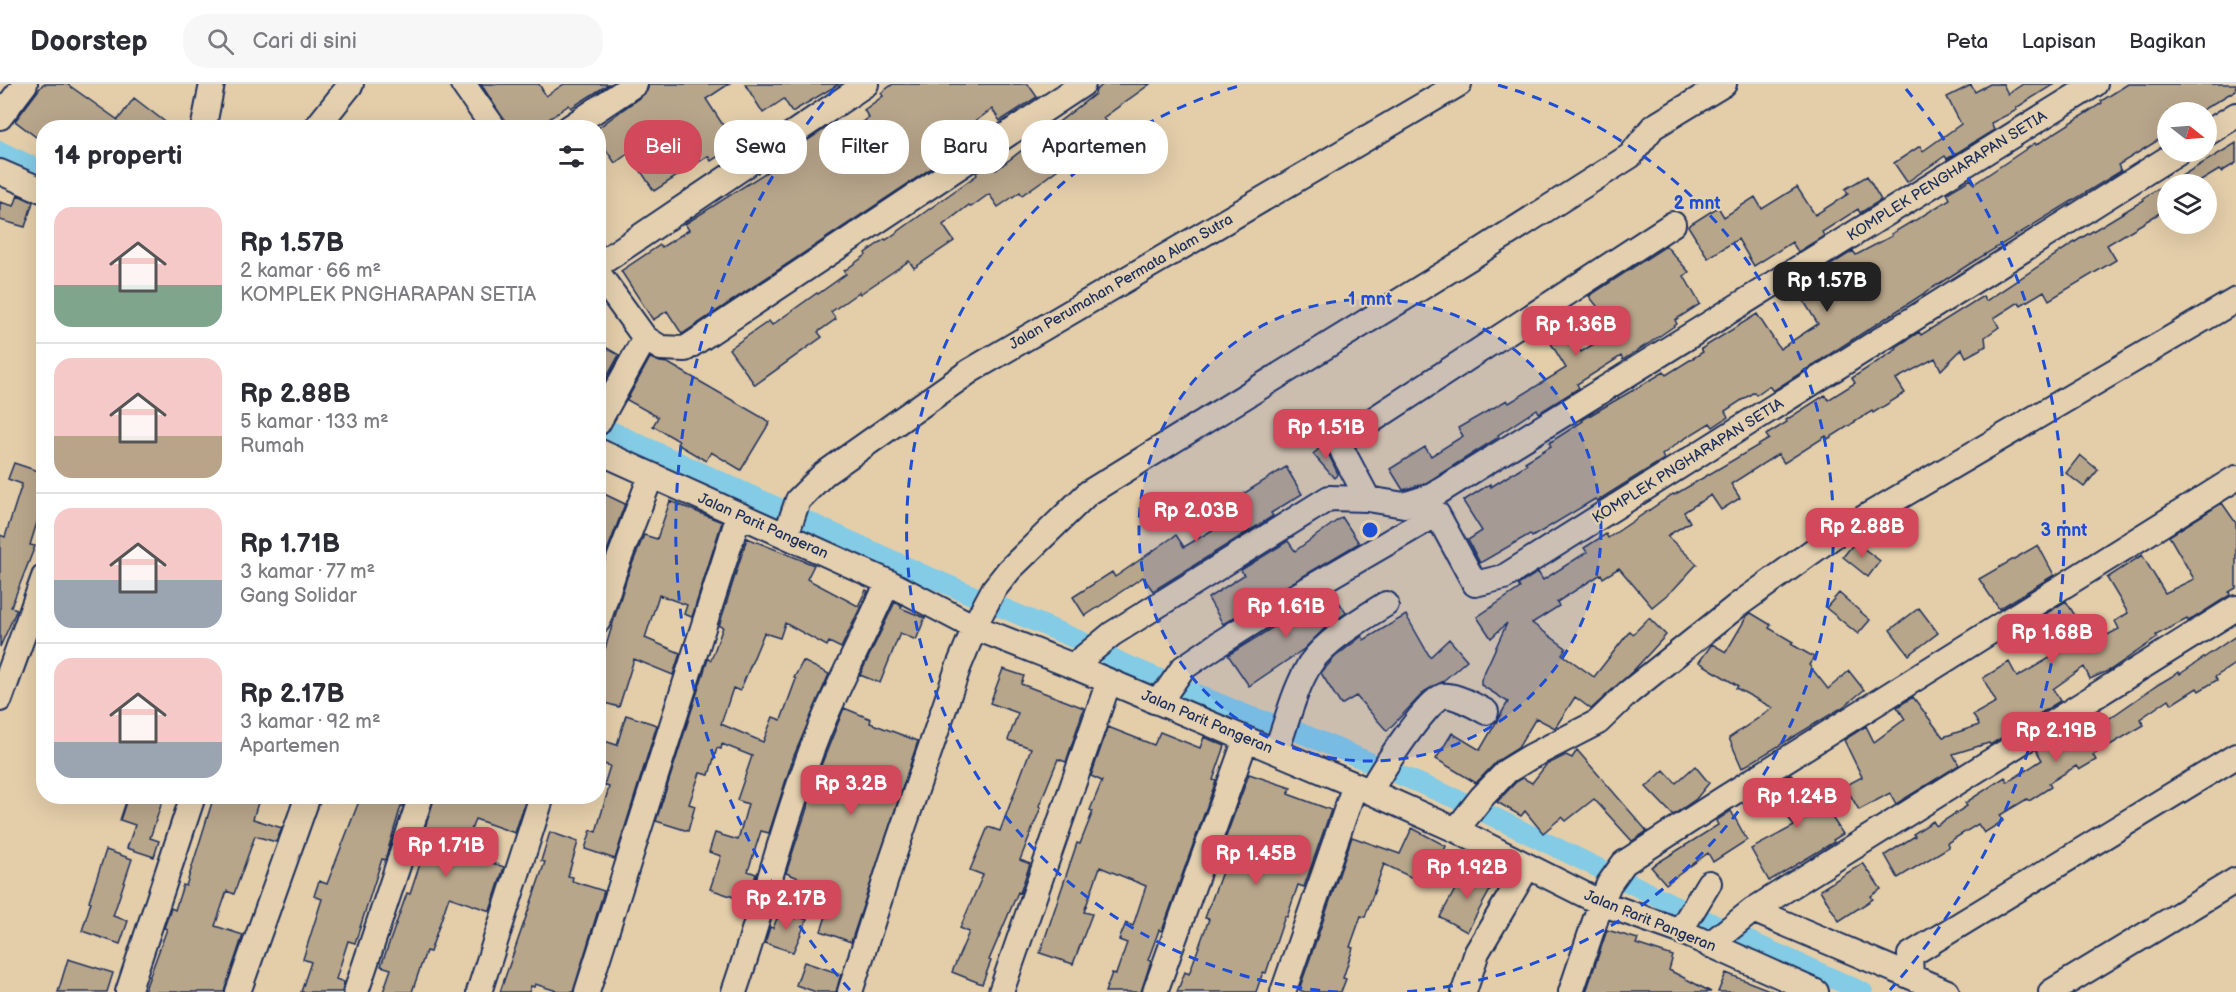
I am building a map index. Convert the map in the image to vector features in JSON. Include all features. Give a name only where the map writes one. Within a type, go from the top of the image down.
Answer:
[{"type":"street","points":[[0,117],[25,84]]},
{"type":"street","points":[[207,120],[212,84]]},
{"type":"street","points":[[322,120],[351,84]]},
{"type":"street","points":[[463,84],[488,120]]},
{"type":"street","points":[[581,120],[635,84]]},
{"type":"street","points":[[606,260],[866,84]]},
{"type":"street","points":[[606,284],[645,338],[661,348],[685,349],[1083,84]]},
{"type":"street","name":"Jalan Perumahan Permata Alam Sutra","points":[[787,530],[798,500],[824,474],[970,371],[1459,84]]},
{"type":"street","points":[[850,992],[892,860],[976,622],[994,590],[1009,570],[1088,493],[1461,264],[1630,156],[1653,127],[1724,84]]},
{"type":"street","name":"KOMPLEK PENGHARAPAN SETIA","points":[[1078,662],[1112,634],[1329,498],[1368,499],[1404,505],[1432,496],[2095,84]]},
{"type":"street","points":[[2217,127],[2236,115]]},
{"type":"street","name":"KOMPLEK PNGHARAPAN SETIA","points":[[1160,696],[1183,668],[1220,643],[1437,514],[1475,584],[1504,577],[2162,162]]},
{"type":"street","points":[[0,172],[36,188]]},
{"type":"street","points":[[1368,499],[1344,454],[1341,447],[1342,440],[1673,224]]},
{"type":"street","points":[[1459,826],[1507,771],[1598,722],[1628,693],[1738,605],[1838,533],[2236,300]]},
{"type":"street","points":[[606,411],[645,338]]},
{"type":"street","name":"Jalan Parit Pangeran","points":[[606,455],[739,515],[787,530],[888,582],[976,622],[1078,662],[1109,681],[1160,696],[1246,739],[1278,746],[1459,826],[1528,866],[1605,894],[1680,931],[1715,940],[1775,984],[1815,992]]},
{"type":"street","points":[[606,596],[651,476]]},
{"type":"street","points":[[1571,992],[1605,894],[1624,863],[2236,478]]},
{"type":"street","points":[[587,992],[739,515]]},
{"type":"street","points":[[734,992],[756,929],[793,802],[819,732],[888,582]]},
{"type":"street","points":[[0,699],[36,599]]},
{"type":"street","points":[[1278,746],[1311,663],[1342,632],[1386,604]]},
{"type":"street","points":[[1715,940],[1750,913],[2236,608]]},
{"type":"street","points":[[1001,992],[1109,681]]},
{"type":"street","points":[[1283,992],[1367,786],[1420,718],[1442,696],[1451,696],[1486,712]]},
{"type":"street","points":[[1155,992],[1246,739]]},
{"type":"street","points":[[1927,986],[1910,955],[2236,756]]},
{"type":"street","points":[[128,992],[190,804]]},
{"type":"street","points":[[240,985],[305,804]]},
{"type":"street","points":[[356,992],[418,804]]},
{"type":"street","points":[[479,992],[539,804]]},
{"type":"street","points":[[1464,992],[1477,952],[1528,866]]},
{"type":"street","points":[[2051,992],[2236,880]]},
{"type":"street","points":[[1680,931],[1704,892]]},
{"type":"street","points":[[1750,913],[1927,986]]},
{"type":"building","points":[[43,84],[67,84],[118,120],[36,120],[36,137],[15,121]]},
{"type":"building","points":[[481,84],[539,84],[546,96],[564,84],[609,84],[571,108],[569,105],[547,120],[504,120]]},
{"type":"building","points":[[649,84],[729,84],[706,99],[720,120],[714,120],[714,159],[711,161],[708,156],[702,160],[702,120],[624,120],[624,157],[615,163],[606,150],[606,122],[643,95]]},
{"type":"building","points":[[745,84],[839,84],[792,112],[784,99],[763,113]]},
{"type":"building","points":[[893,84],[1028,84],[1037,97],[1002,120],[992,109],[977,120],[921,120],[922,174],[682,334],[667,311],[653,320],[621,271],[660,245],[662,247],[689,230],[685,224],[763,174],[807,174],[807,141],[819,133],[819,174],[909,174],[909,120],[866,120],[869,118],[864,110],[883,96],[881,93]]},
{"type":"building","points":[[1104,84],[1150,84],[1103,118],[1105,120],[1061,120],[1095,94],[1096,90]]},
{"type":"building","points":[[1990,84],[2003,84],[2008,94],[2023,84],[2054,84],[2016,108],[2017,110],[1991,123],[1994,130],[1947,159],[1945,156],[1907,182],[1894,163],[1920,146],[1923,151],[1961,124],[1947,97],[1971,85],[1975,92]]},
{"type":"building","points":[[2128,84],[2236,84],[2236,90],[2216,102],[2157,102],[2157,141],[2118,165],[2121,171],[1968,265],[1773,391],[1769,386],[1756,395],[1754,392],[1725,411],[1728,417],[1713,427],[1710,423],[1679,442],[1662,455],[1664,459],[1597,501],[1595,499],[1532,537],[1530,534],[1480,563],[1468,540],[1482,531],[1463,501],[1490,484],[1491,487],[1527,464],[1525,462],[1551,446],[1549,443],[1582,420],[1664,372],[1666,375],[1703,352],[1701,349],[1757,314],[1780,349],[1818,324],[1795,287],[1853,251],[1856,255],[1892,236],[1891,234],[1950,199],[1947,193],[1971,179],[1974,184],[2035,143],[2036,145],[2102,103],[2101,101]]},
{"type":"building","points":[[134,98],[163,120],[118,120]]},
{"type":"building","points":[[2236,143],[2236,163],[2221,172],[2219,170],[2212,174],[2185,174],[2204,162],[2217,162],[2217,154]]},
{"type":"building","points":[[1021,151],[1021,174],[1051,174],[1022,195],[1020,192],[998,207],[989,194],[971,207],[969,205],[943,225],[954,241],[914,268],[909,261],[831,312],[836,319],[818,332],[822,337],[755,385],[729,349],[769,321],[772,325],[818,294],[846,274],[844,271],[866,255],[865,253],[976,174],[1009,174],[1009,160]]},
{"type":"building","points":[[643,174],[680,174],[654,191]]},
{"type":"building","points":[[1867,176],[1881,200],[1860,213],[1858,209],[1822,232],[1824,236],[1798,252],[1792,242],[1754,266],[1738,239],[1708,258],[1688,226],[1718,207],[1724,217],[1755,197],[1762,209],[1797,187],[1815,215],[1848,194],[1845,189]]},
{"type":"building","points":[[2157,189],[2157,215],[2107,245],[2116,260],[2049,300],[2044,291],[2021,305],[2019,302],[1994,318],[1999,327],[1985,337],[1986,346],[1966,357],[1962,349],[1941,370],[1935,358],[1896,379],[1905,393],[1828,439],[1826,436],[1784,463],[1778,454],[1731,484],[1740,498],[1721,510],[1711,495],[1684,512],[1690,522],[1667,536],[1697,564],[1674,589],[1652,607],[1619,568],[1603,578],[1601,574],[1557,602],[1559,606],[1532,623],[1566,648],[1562,654],[1594,677],[1630,631],[1633,634],[1649,618],[1666,635],[1633,671],[1591,709],[1575,697],[1555,728],[1536,718],[1518,748],[1497,761],[1476,783],[1436,759],[1452,733],[1480,750],[1508,702],[1481,685],[1481,680],[1507,623],[1491,638],[1477,617],[1520,588],[1518,585],[1538,572],[1543,580],[1587,552],[1584,548],[1606,534],[1608,538],[1673,494],[1769,439],[1766,435],[1787,422],[1786,420],[1825,395],[1828,400],[1855,383],[1852,378],[1919,332],[1921,335],[1983,296],[1986,301],[2078,240],[2144,200],[2143,198]]},
{"type":"building","points":[[18,195],[33,202],[25,227],[0,220],[0,202],[14,206]]},
{"type":"building","points":[[1666,246],[1689,272],[1684,276],[1700,304],[1675,320],[1677,324],[1648,344],[1623,360],[1621,356],[1577,384],[1579,388],[1539,413],[1537,409],[1498,435],[1499,437],[1426,483],[1403,490],[1390,469],[1425,447],[1431,456],[1463,436],[1458,428],[1507,400],[1509,403],[1566,368],[1541,327],[1558,316],[1581,352],[1616,330],[1589,296]]},
{"type":"building","points":[[606,348],[619,355],[606,379]]},
{"type":"building","points":[[650,358],[668,363],[770,422],[741,470],[711,452],[706,461],[677,444],[679,441],[653,426],[658,417],[627,400]]},
{"type":"building","points":[[1327,442],[1328,453],[1338,474],[1334,478],[1313,454]]},
{"type":"building","points":[[2080,455],[2098,470],[2084,487],[2066,473]]},
{"type":"building","points":[[14,463],[36,470],[36,526],[30,545],[35,546],[11,607],[17,609],[0,647],[0,535],[5,537],[22,484],[8,479]]},
{"type":"building","points":[[1286,467],[1302,494],[1271,513],[1273,516],[1153,591],[1143,577],[1085,616],[1073,597],[1112,572],[1115,577],[1176,535],[1184,547],[1216,528],[1212,522],[1239,505],[1235,499]]},
{"type":"building","points":[[606,495],[625,504],[606,554]]},
{"type":"building","points":[[670,501],[722,522],[692,617],[684,614],[687,605],[659,595],[645,638],[680,653],[673,675],[634,659],[619,707],[606,703],[606,646],[627,577],[644,535],[657,539]]},
{"type":"building","points":[[2222,503],[2236,523],[2236,588],[2229,592],[2230,595],[2194,618],[2188,621],[2187,619],[2156,635],[2157,638],[2110,670],[2090,679],[2084,667],[2053,689],[2060,701],[1990,745],[1989,743],[1953,754],[1959,765],[1896,804],[1890,793],[1859,810],[1845,786],[1862,777],[1844,740],[1866,726],[1874,742],[1905,719],[1897,707],[1913,697],[1943,737],[1979,725],[1973,715],[1996,702],[1983,678],[2009,662],[2017,677],[2060,652],[2039,618],[2066,601],[2092,643],[2119,629],[2115,621],[2128,613],[2107,578],[2142,555],[2165,593],[2194,579],[2169,536]]},
{"type":"building","points":[[1342,517],[1359,543],[1223,624],[1208,598],[1244,575],[1241,570],[1288,541],[1295,551]]},
{"type":"building","points":[[747,538],[814,565],[807,579],[858,606],[866,590],[868,591],[841,648],[829,642],[827,646],[785,623],[780,638],[764,633],[740,691],[733,688],[721,724],[763,742],[773,717],[781,720],[796,679],[794,678],[803,661],[829,674],[793,758],[769,833],[761,831],[748,871],[756,874],[748,902],[710,889],[721,856],[709,852],[715,833],[738,840],[748,804],[737,800],[752,756],[722,744],[721,749],[717,748],[709,775],[700,773],[689,804],[695,806],[688,831],[656,821],[708,659],[711,660],[723,627],[719,626]]},
{"type":"building","points":[[1855,542],[1880,561],[1868,577],[1843,557]]},
{"type":"building","points":[[2038,545],[2054,575],[1999,609],[1979,579]]},
{"type":"building","points":[[1332,591],[1346,613],[1325,628],[1304,649],[1249,686],[1228,655]]},
{"type":"building","points":[[1839,593],[1870,620],[1858,634],[1826,608]]},
{"type":"building","points":[[895,602],[902,606],[901,608],[925,618],[916,640],[900,633],[880,683],[860,675]]},
{"type":"building","points":[[1919,608],[1938,633],[1909,655],[1890,630]]},
{"type":"building","points":[[1751,613],[1771,625],[1769,628],[1793,642],[1791,644],[1814,657],[1809,665],[1828,689],[1849,671],[1864,690],[1843,707],[1742,768],[1729,738],[1773,708],[1736,688],[1738,686],[1699,662],[1712,644],[1726,652]]},
{"type":"building","points":[[1406,615],[1430,657],[1449,639],[1467,660],[1442,682],[1425,691],[1387,731],[1356,696],[1341,705],[1321,673],[1335,657],[1362,636],[1364,640]]},
{"type":"building","points":[[2236,636],[2236,663],[2215,677],[2217,680],[2199,691],[2197,688],[2172,704],[2169,699],[2140,719],[2144,725],[2093,755],[2096,760],[2079,770],[2076,766],[2049,783],[2051,787],[2000,815],[2003,821],[1984,833],[1978,824],[1947,843],[1949,847],[1898,878],[1885,855],[1915,836],[1913,834],[1933,821],[1936,826],[1967,806],[1965,803],[2005,777],[2008,782],[2042,760],[2036,750],[2053,739],[2060,750],[2089,731],[2087,729],[2105,717],[2107,720]]},
{"type":"building","points":[[1003,669],[1024,676],[1021,684],[1084,708],[1066,762],[1058,759],[1039,806],[1041,807],[1020,860],[1030,864],[1020,893],[1018,892],[989,960],[991,961],[982,984],[952,972],[969,932],[960,928],[983,875],[970,870],[988,827],[1000,831],[1031,748],[1008,740],[1018,713],[990,703]]},
{"type":"building","points":[[844,708],[871,719],[870,723],[918,741],[851,942],[821,931],[833,896],[827,894],[829,890],[786,873],[820,768]]},
{"type":"building","points":[[626,715],[657,725],[615,859],[585,849],[591,830],[596,832],[606,804],[609,787],[606,786],[606,779],[610,766],[606,765],[606,742],[617,745]]},
{"type":"building","points":[[1108,727],[1154,745],[1160,732],[1200,748],[1204,737],[1225,746],[1213,780],[1216,781],[1162,931],[1159,930],[1148,960],[1151,961],[1141,992],[1105,992],[1112,973],[1116,974],[1127,943],[1119,940],[1126,923],[1133,926],[1146,886],[1100,867],[1084,912],[1092,914],[1073,964],[1040,953],[1077,843],[1080,844],[1093,811],[1090,810],[1102,781],[1091,776]]},
{"type":"building","points":[[1577,750],[1647,831],[1632,841],[1594,799],[1566,821],[1562,817],[1543,833],[1525,811],[1521,816],[1497,802],[1516,782],[1523,778],[1532,783],[1546,765],[1566,755],[1572,758]]},
{"type":"building","points":[[1695,766],[1709,783],[1696,799],[1673,815],[1646,787],[1664,770],[1676,783]]},
{"type":"building","points":[[1249,774],[1291,788],[1288,794],[1331,810],[1304,887],[1298,885],[1266,973],[1263,972],[1256,992],[1177,992],[1185,972],[1189,974],[1209,919],[1205,918],[1226,861],[1219,859],[1220,853]]},
{"type":"building","points":[[1791,774],[1801,790],[1810,784],[1843,834],[1833,840],[1834,842],[1769,881],[1751,849],[1794,826],[1769,787]]},
{"type":"building","points":[[125,804],[161,804],[150,838],[159,841],[154,857],[127,848],[135,825],[120,820]]},
{"type":"building","points":[[212,804],[258,804],[253,819],[282,828],[276,842],[255,836],[234,894],[227,891],[215,926],[243,935],[224,992],[144,992],[167,929],[164,928],[171,908],[175,910],[183,885],[186,886]]},
{"type":"building","points":[[358,804],[404,804],[401,806],[385,860],[382,859],[355,943],[348,941],[336,979],[344,982],[342,992],[301,992],[311,962],[303,959],[322,899],[314,896],[319,881],[327,884]]},
{"type":"building","points":[[432,804],[524,804],[515,833],[475,819],[463,853],[504,867],[490,911],[449,897],[430,952],[426,951],[412,992],[383,992],[391,969],[381,966],[421,861],[415,859]]},
{"type":"building","points":[[1731,811],[1747,840],[1713,862],[1708,853],[1666,884],[1651,867],[1718,825],[1716,821]]},
{"type":"building","points":[[1412,828],[1446,846],[1429,886],[1384,864],[1365,917],[1361,916],[1350,947],[1353,948],[1341,992],[1299,990],[1352,837],[1400,854]]},
{"type":"building","points":[[550,832],[578,842],[568,876],[573,877],[572,881],[604,891],[573,992],[560,992],[535,984],[534,987],[531,986],[529,992],[500,992],[545,862],[541,861]]},
{"type":"building","points":[[106,850],[132,859],[113,916],[128,921],[120,944],[82,931],[91,902],[89,901]]},
{"type":"building","points":[[1863,863],[1881,889],[1871,896],[1873,899],[1839,921],[1820,890]]},
{"type":"building","points":[[1467,868],[1494,883],[1467,932],[1440,917]]},
{"type":"building","points":[[781,909],[807,920],[793,952],[765,943],[770,927],[773,928]]},
{"type":"building","points":[[1607,930],[1638,939],[1636,944],[1673,956],[1669,970],[1711,992],[1586,992]]},
{"type":"building","points":[[68,959],[113,973],[107,992],[58,992]]},
{"type":"building","points":[[804,962],[841,974],[836,992],[816,992],[796,985]]},
{"type":"building","points":[[1726,973],[1772,991],[1772,992],[1718,992]]},
{"type":"waterway","points":[[0,151],[36,168]]},
{"type":"waterway","points":[[606,429],[927,576],[1083,642],[1122,663],[1249,716],[1296,731],[1461,801],[1736,935],[1863,992]]}]
